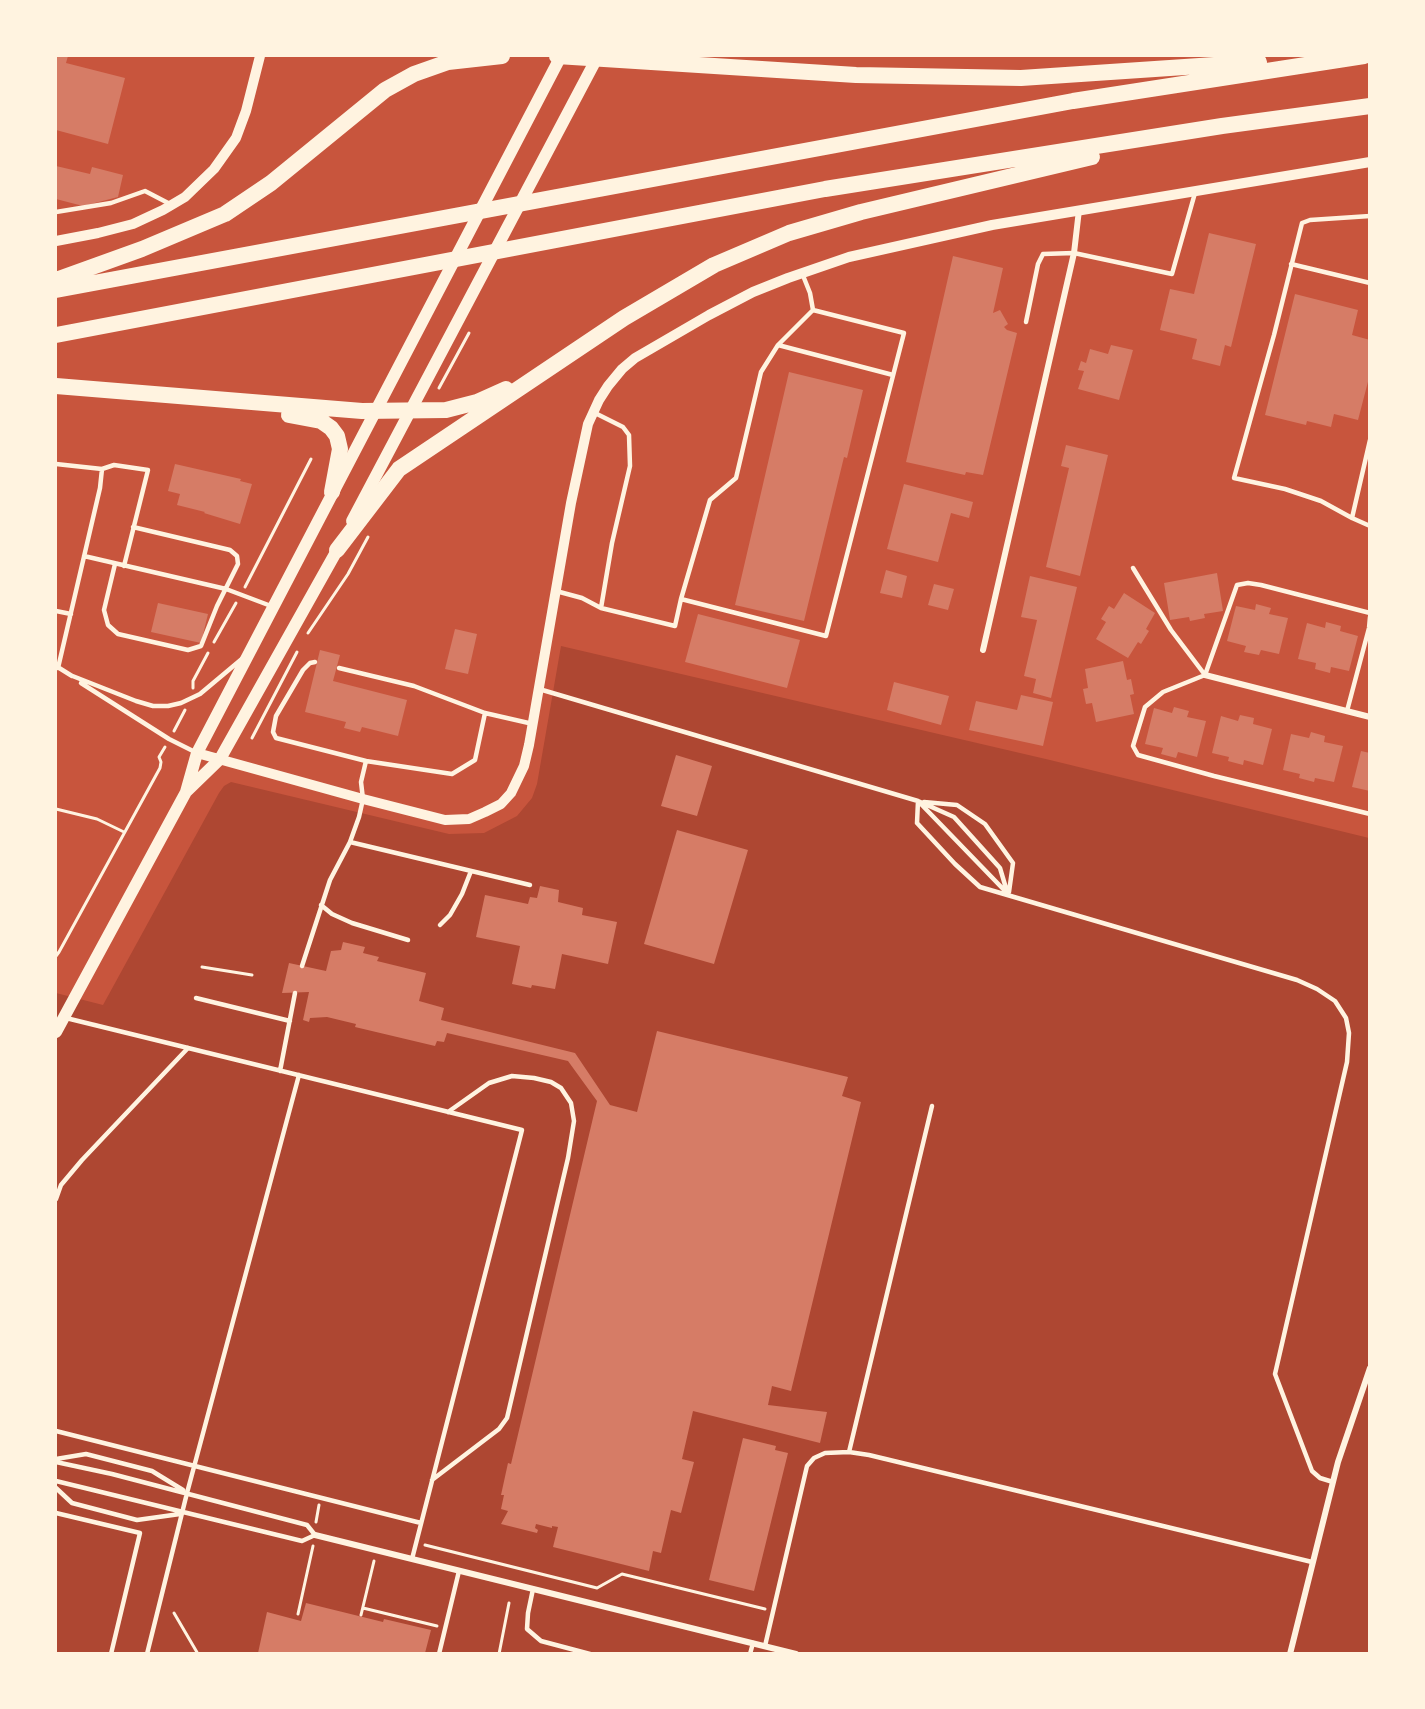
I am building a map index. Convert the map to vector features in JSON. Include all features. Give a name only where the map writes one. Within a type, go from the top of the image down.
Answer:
[{"type":"highway","points":[[56,280],[142,249],[225,214],[272,183],[386,90],[414,74],[448,62],[502,56]]},
{"type":"highway","points":[[560,56],[856,75],[1022,78],[1363,56]]},
{"type":"highway","points":[[684,56],[710,65]]},
{"type":"highway","points":[[56,290],[1073,101],[1363,56]]},
{"type":"highway","points":[[56,335],[825,189],[1222,126],[1370,106]]},
{"type":"highway","points":[[337,550],[399,469],[624,318],[714,265],[789,233],[915,198],[1222,126]]},
{"type":"highway","points":[[56,386],[155,393],[220,401],[376,411],[446,410],[477,402],[547,370]]},
{"type":"highway","points":[[220,401],[255,410],[321,421],[331,428],[337,436],[340,449],[332,492]]},
{"type":"main road","points":[[56,1032],[186,792],[197,753],[509,158],[560,56]]},
{"type":"main road","points":[[186,792],[220,759],[337,550],[598,57]]},
{"type":"street","points":[[56,241],[133,224],[185,197],[214,169],[236,138],[246,111],[260,56]]},
{"type":"street","points":[[197,753],[363,800],[445,820],[469,819],[501,804],[512,793],[524,766],[581,450],[593,412],[622,369],[635,358],[753,292],[849,257],[992,225],[1370,162]]},
{"type":"street","points":[[983,650],[1074,253],[1079,210]]},
{"type":"street","points":[[1205,675],[1370,717]]},
{"type":"street","points":[[1290,1653],[1333,1482],[1370,1368]]},
{"type":"street","points":[[315,1535],[796,1653]]},
{"type":"lane","points":[[1026,322],[1038,264],[1043,254],[1074,253],[1172,274],[1196,190]]},
{"type":"lane","points":[[56,212],[111,203],[145,191],[172,205]]},
{"type":"lane","points":[[1370,216],[1310,220],[1302,223],[1234,478],[1285,489],[1321,501],[1370,526]]},
{"type":"lane","points":[[1291,264],[1370,283]]},
{"type":"lane","points":[[802,273],[810,293],[813,310]]},
{"type":"lane","points":[[556,591],[582,598],[601,608],[675,626],[710,500],[736,478],[761,372],[778,345],[813,310]]},
{"type":"lane","points":[[681,599],[826,636],[904,333],[813,310]]},
{"type":"lane","points":[[778,345],[893,375]]},
{"type":"lane","points":[[593,412],[623,427],[629,435],[630,466],[612,543],[601,608]]},
{"type":"lane","points":[[1352,518],[1370,440]]},
{"type":"lane","points":[[56,464],[102,469],[114,465],[148,470],[124,566]]},
{"type":"lane","points":[[102,469],[100,488],[57,667],[169,739],[197,753]]},
{"type":"lane","points":[[115,564],[104,610],[108,625],[118,634],[188,650],[201,646],[217,606],[238,564],[237,556],[230,550],[133,527]]},
{"type":"lane","points":[[84,556],[226,589],[274,607]]},
{"type":"lane","points":[[1133,568],[1171,630],[1205,675]]},
{"type":"lane","points":[[1370,613],[1261,585],[1248,583],[1237,585],[1205,675],[1163,692],[1145,707],[1133,746],[1138,755],[1370,814]]},
{"type":"lane","points":[[56,610],[71,615]]},
{"type":"lane","points":[[1347,711],[1370,618]]},
{"type":"lane","points":[[70,675],[136,701],[153,706],[168,706],[200,694],[236,662],[248,655]]},
{"type":"lane","points":[[315,662],[310,663],[303,670],[276,716],[273,732],[276,738],[366,761],[452,774],[475,760],[484,713]]},
{"type":"lane","points":[[339,668],[414,686],[484,713],[533,724]]},
{"type":"lane","points":[[539,689],[918,801],[954,818],[1000,868],[1008,895]]},
{"type":"lane","points":[[302,966],[330,880],[350,842],[363,800],[361,782],[366,761]]},
{"type":"lane","points":[[918,801],[1008,895]]},
{"type":"lane","points":[[918,801],[917,823],[980,887],[1297,980],[1335,1001],[1346,1018],[1347,1062],[1275,1374],[1312,1471],[1320,1478],[1333,1482]]},
{"type":"lane","points":[[918,801],[957,806],[985,824],[1013,863],[1008,895]]},
{"type":"lane","points":[[350,842],[530,885]]},
{"type":"lane","points":[[440,925],[450,915],[471,871]]},
{"type":"lane","points":[[321,905],[332,914],[352,923],[408,940]]},
{"type":"lane","points":[[280,1071],[295,993]]},
{"type":"lane","points":[[196,998],[290,1022]]},
{"type":"lane","points":[[63,1018],[522,1130],[412,1559]]},
{"type":"lane","points":[[56,1199],[61,1185],[77,1166],[188,1048]]},
{"type":"lane","points":[[147,1653],[299,1075]]},
{"type":"lane","points":[[432,1480],[499,1429],[507,1418],[568,1158],[574,1121],[571,1103],[561,1088],[550,1082],[534,1078],[512,1076],[489,1083],[448,1112]]},
{"type":"lane","points":[[849,1452],[932,1106]]},
{"type":"lane","points":[[56,1431],[422,1523]]},
{"type":"lane","points":[[765,1646],[807,1466],[814,1458],[825,1453],[849,1452],[928,1469],[1312,1562]]},
{"type":"lane","points":[[56,1460],[86,1454],[148,1470],[188,1493]]},
{"type":"lane","points":[[56,1460],[307,1525],[315,1535],[302,1541],[56,1481]]},
{"type":"lane","points":[[56,1488],[72,1503],[137,1520],[182,1513]]},
{"type":"lane","points":[[56,1514],[140,1533],[111,1653]]},
{"type":"lane","points":[[440,1653],[459,1570]]},
{"type":"lane","points":[[533,1589],[527,1629],[541,1641],[590,1653]]},
{"type":"lane","points":[[750,1653],[753,1643]]},
{"type":"path","points":[[56,809],[97,819],[124,832]]},
{"type":"path","points":[[202,967],[252,975]]},
{"type":"path","points":[[298,1614],[321,1497]]},
{"type":"path","points":[[416,1543],[597,1588],[622,1574],[773,1611]]},
{"type":"path","points":[[361,1616],[376,1550]]},
{"type":"path","points":[[499,1653],[509,1603]]},
{"type":"path","points":[[363,1608],[446,1628]]},
{"type":"path","points":[[174,1613],[198,1653]]},
{"type":"shaded area","points":[[561,646],[1050,760],[1369,838],[1369,1653],[56,1653],[56,993],[103,1005],[219,793],[231,782],[449,834],[484,833],[517,816],[532,798],[537,784]]},
{"type":"building","points":[[56,56],[68,56],[66,63],[125,78],[108,144],[56,130]]},
{"type":"building","points":[[56,166],[90,174],[92,167],[123,175],[118,197],[83,206],[56,199]]},
{"type":"building","points":[[1209,233],[1256,244],[1231,347],[1225,345],[1220,366],[1192,359],[1197,339],[1160,330],[1170,289],[1194,294]]},
{"type":"building","points":[[953,256],[1003,268],[993,313],[1000,310],[1008,324],[1004,327],[1017,333],[983,475],[966,472],[965,475],[906,462]]},
{"type":"building","points":[[1295,294],[1358,310],[1352,335],[1370,340],[1370,374],[1358,420],[1334,414],[1331,427],[1307,421],[1306,425],[1265,415]]},
{"type":"building","points":[[1111,345],[1133,350],[1119,400],[1078,389],[1084,371],[1078,370],[1081,361],[1086,363],[1090,349],[1108,354]]},
{"type":"building","points":[[789,372],[863,390],[847,458],[844,457],[804,621],[735,605]]},
{"type":"building","points":[[1066,445],[1108,455],[1080,576],[1046,567],[1069,468],[1061,466]]},
{"type":"building","points":[[175,464],[241,479],[240,481],[252,484],[240,524],[177,505],[180,494],[168,491]]},
{"type":"building","points":[[904,484],[973,502],[969,518],[951,513],[938,562],[887,549]]},
{"type":"building","points":[[886,570],[907,576],[902,598],[880,593]]},
{"type":"building","points":[[1217,573],[1223,611],[1204,614],[1205,618],[1190,621],[1189,617],[1170,620],[1164,583]]},
{"type":"building","points":[[1030,576],[1077,587],[1051,698],[1033,693],[1036,679],[1024,676],[1037,620],[1021,617]]},
{"type":"building","points":[[934,584],[954,589],[948,610],[928,605]]},
{"type":"building","points":[[1124,593],[1155,613],[1146,629],[1149,631],[1141,644],[1138,642],[1128,658],[1096,639],[1106,622],[1101,619],[1109,606],[1114,609]]},
{"type":"building","points":[[158,603],[208,614],[201,643],[151,632]]},
{"type":"building","points":[[1256,604],[1271,608],[1269,614],[1288,618],[1279,654],[1261,650],[1259,655],[1244,652],[1246,646],[1227,641],[1236,606],[1255,610]]},
{"type":"building","points":[[698,614],[800,640],[787,688],[685,662]]},
{"type":"building","points":[[1326,622],[1341,626],[1340,631],[1358,636],[1349,671],[1331,667],[1330,673],[1315,669],[1316,663],[1298,659],[1307,623],[1325,628]]},
{"type":"building","points":[[455,629],[477,634],[468,674],[445,669]]},
{"type":"building","points":[[320,650],[340,655],[333,681],[407,700],[398,736],[362,727],[360,732],[344,728],[346,722],[305,712]]},
{"type":"building","points":[[1123,661],[1127,680],[1131,679],[1134,694],[1130,695],[1134,714],[1096,722],[1092,703],[1086,704],[1083,689],[1088,688],[1085,669]]},
{"type":"building","points":[[894,682],[949,696],[941,725],[887,710]]},
{"type":"building","points":[[1021,695],[1053,702],[1043,746],[969,730],[976,701],[1017,710]]},
{"type":"building","points":[[1174,707],[1189,711],[1187,717],[1206,721],[1197,757],[1178,752],[1176,758],[1161,754],[1163,748],[1145,744],[1154,708],[1172,713]]},
{"type":"building","points":[[1240,715],[1254,718],[1253,724],[1272,729],[1263,765],[1244,760],[1243,765],[1228,761],[1229,757],[1212,753],[1221,716],[1238,721]]},
{"type":"building","points":[[1311,732],[1325,736],[1324,742],[1343,746],[1334,782],[1315,778],[1314,782],[1299,778],[1300,774],[1283,770],[1291,734],[1309,738]]},
{"type":"building","points":[[1361,751],[1370,753],[1370,791],[1352,787]]},
{"type":"building","points":[[676,755],[712,766],[697,816],[661,806]]},
{"type":"building","points":[[677,830],[748,850],[714,964],[644,944]]},
{"type":"building","points":[[540,886],[559,890],[558,902],[583,908],[582,915],[617,922],[608,964],[562,954],[555,989],[512,984],[520,946],[476,937],[485,895],[528,904],[530,897],[537,898]]},
{"type":"building","points":[[343,942],[365,947],[363,953],[379,957],[377,961],[426,973],[419,1001],[444,1008],[441,1020],[575,1053],[610,1105],[637,1112],[657,1031],[848,1077],[842,1096],[861,1102],[791,1391],[772,1386],[768,1405],[827,1412],[820,1443],[693,1411],[682,1459],[694,1462],[681,1513],[671,1510],[661,1553],[653,1551],[649,1571],[553,1547],[558,1527],[552,1526],[552,1528],[536,1524],[537,1533],[501,1524],[508,1511],[501,1509],[504,1495],[501,1495],[508,1463],[511,1464],[597,1101],[568,1061],[447,1033],[444,1042],[437,1041],[435,1046],[355,1027],[356,1024],[327,1017],[310,1018],[309,1022],[303,1020],[309,992],[282,993],[289,963],[326,971],[331,951],[341,950]]},
{"type":"building","points":[[743,1438],[776,1446],[775,1450],[788,1453],[754,1591],[709,1580]]},
{"type":"building","points":[[306,1603],[383,1622],[384,1619],[431,1630],[425,1653],[258,1653],[267,1612],[301,1621]]}]
